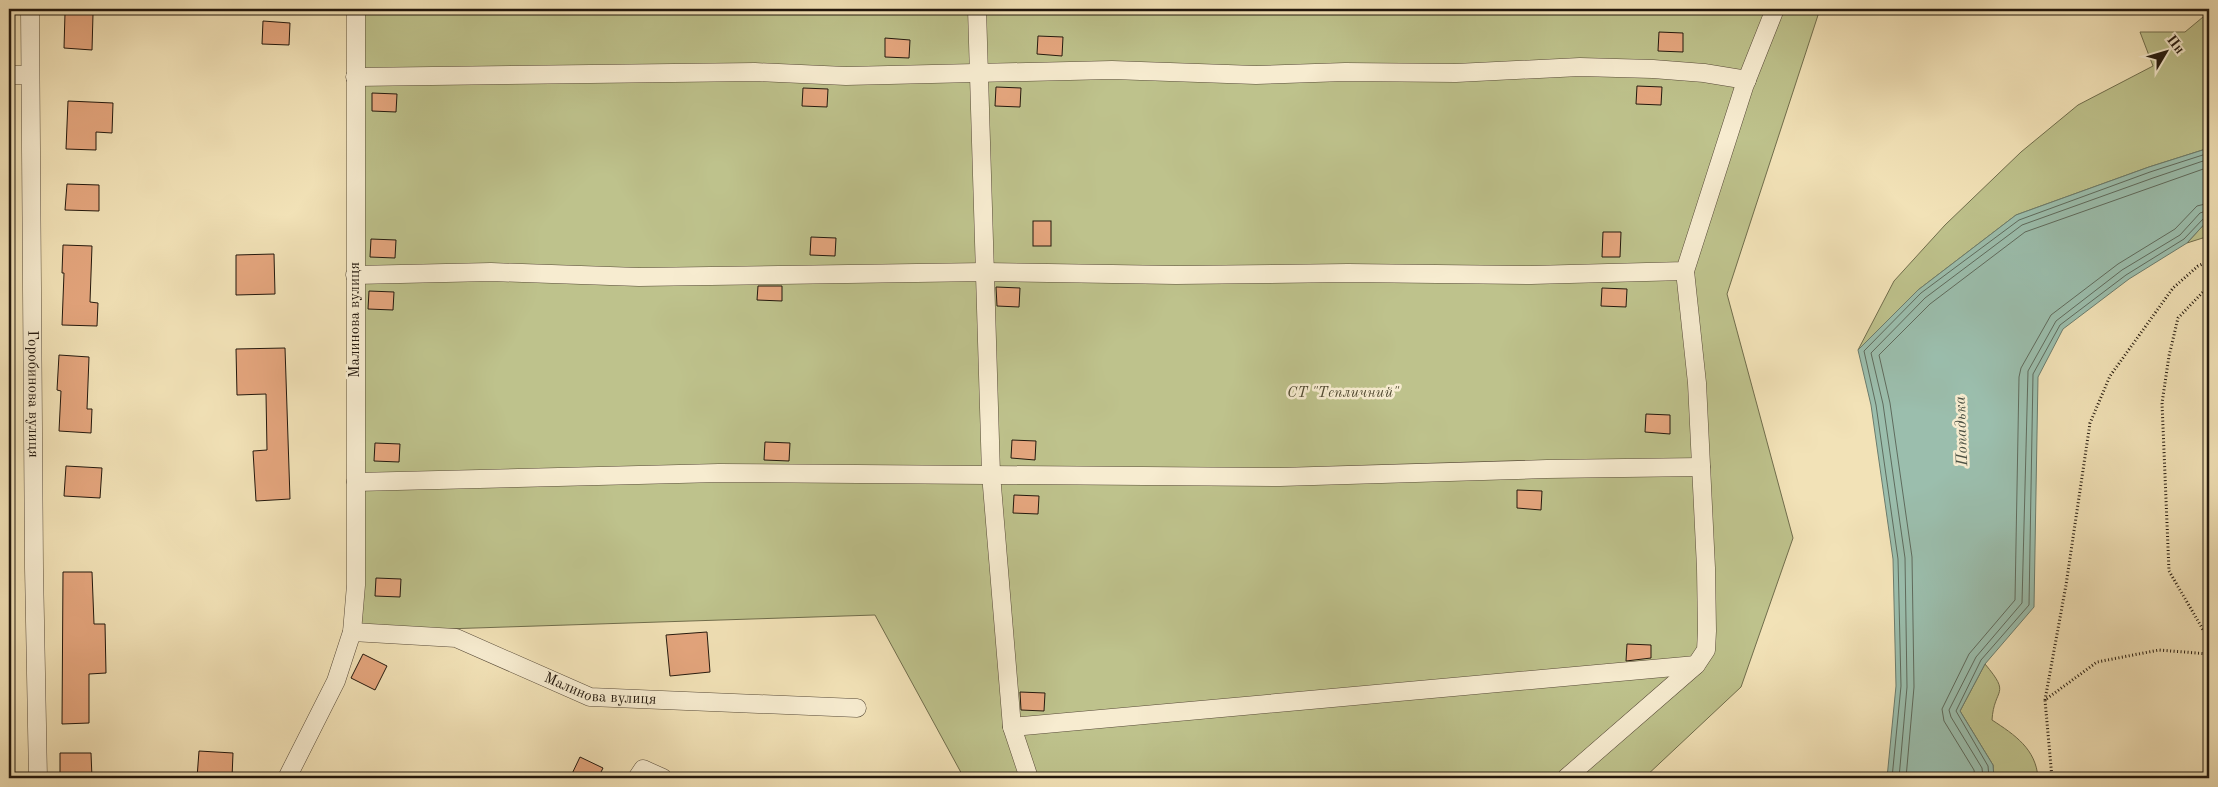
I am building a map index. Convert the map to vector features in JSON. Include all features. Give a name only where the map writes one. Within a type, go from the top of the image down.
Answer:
[{"type":"street","name":"Горобинова вулиця","points":[[30,9],[34,568],[38,778]]},
{"type":"street","name":"Малинова вулиця","points":[[287,778],[336,682],[352,632],[356,585],[356,9]]},
{"type":"street","points":[[977,9],[991,474],[1012,727],[1029,778]]},
{"type":"street","points":[[1566,778],[1696,665],[1706,650],[1708,631],[1697,383],[1685,271],[1746,80],[1775,9]]},
{"type":"street","points":[[355,77],[755,72],[846,76],[1112,70],[1256,75],[1345,72],[1456,73],[1580,66],[1704,73],[1746,80]]},
{"type":"street","points":[[9,75],[29,75]]},
{"type":"street","points":[[355,275],[492,272],[639,276],[985,272],[1176,275],[1348,273],[1531,275],[1685,271]]},
{"type":"street","points":[[356,482],[719,473],[1280,478],[1546,469],[1701,467]]},
{"type":"street","name":"Малинова вулиця","points":[[352,632],[456,638],[590,697],[857,708]]},
{"type":"street","points":[[1012,727],[1696,665]]},
{"type":"street","points":[[637,778],[643,769],[663,778]]},
{"type":"path","points":[[2052,778],[2045,700],[2066,585],[2090,423],[2110,376],[2173,288],[2198,266],[2209,261]]},
{"type":"path","points":[[2209,289],[2202,292],[2178,318],[2169,356],[2162,403],[2169,571],[2205,633],[2209,636]]},
{"type":"path","points":[[2045,700],[2097,662],[2159,650],[2209,654]]},
{"type":"green space","name":"СТ \"Тепличний\"","points":[[353,9],[1820,9],[1727,294],[1793,538],[1741,687],[1644,778],[964,778],[875,615],[352,632]]},
{"type":"green space","points":[[2209,12],[2209,148],[2149,167],[2016,215],[1918,290],[1858,350],[1894,281],[1945,225],[2021,152],[2078,105],[2153,66],[2140,32],[2185,32]]},
{"type":"green space","points":[[2209,219],[2209,236],[2187,243]]},
{"type":"green space","points":[[1985,664],[2000,687],[1993,709],[1992,720],[2009,731],[2029,751],[2038,778],[1994,778],[1993,765],[1960,711]]},
{"type":"water","name":"Попадька","points":[[2209,148],[2209,219],[2187,243],[2129,279],[2063,329],[2038,377],[2034,607],[1985,664],[1960,711],[1993,765],[1994,778],[1887,778],[1896,686],[1893,559],[1871,405],[1858,350],[1918,290],[2016,215],[2149,167]]},
{"type":"building","points":[[65,13],[93,14],[92,50],[64,48]]},
{"type":"building","points":[[263,21],[290,23],[289,45],[262,44]]},
{"type":"building","points":[[1659,32],[1683,33],[1683,52],[1658,51]]},
{"type":"building","points":[[1038,36],[1063,37],[1062,56],[1037,54]]},
{"type":"building","points":[[885,38],[910,40],[909,58],[885,57]]},
{"type":"building","points":[[1637,86],[1662,87],[1661,105],[1636,104]]},
{"type":"building","points":[[996,87],[1021,88],[1020,107],[995,106]]},
{"type":"building","points":[[803,88],[828,89],[827,107],[802,106]]},
{"type":"building","points":[[372,93],[397,94],[396,112],[372,111]]},
{"type":"building","points":[[68,101],[113,103],[112,133],[96,132],[96,150],[66,149]]},
{"type":"building","points":[[67,184],[99,185],[99,211],[65,210]]},
{"type":"building","points":[[1033,221],[1051,221],[1051,246],[1033,246]]},
{"type":"building","points":[[1603,232],[1621,232],[1620,257],[1602,257]]},
{"type":"building","points":[[811,237],[836,238],[835,256],[810,255]]},
{"type":"building","points":[[371,239],[396,240],[395,258],[370,257]]},
{"type":"building","points":[[63,245],[92,246],[90,302],[98,303],[97,326],[62,325]]},
{"type":"building","points":[[274,254],[275,294],[236,295],[236,255]]},
{"type":"building","points":[[758,286],[782,286],[782,301],[757,300]]},
{"type":"building","points":[[996,287],[1020,288],[1019,307],[997,306]]},
{"type":"building","points":[[1602,288],[1627,289],[1626,307],[1601,306]]},
{"type":"building","points":[[369,291],[394,292],[393,310],[368,309]]},
{"type":"building","points":[[285,348],[290,499],[256,501],[253,451],[267,450],[266,394],[237,395],[236,349]]},
{"type":"building","points":[[59,355],[89,357],[87,409],[92,409],[91,433],[59,431],[61,391],[57,390]]},
{"type":"building","points":[[1646,414],[1670,415],[1670,434],[1645,432]]},
{"type":"building","points":[[1012,440],[1036,441],[1035,460],[1011,458]]},
{"type":"building","points":[[765,442],[790,443],[789,461],[764,460]]},
{"type":"building","points":[[375,443],[400,444],[399,462],[374,461]]},
{"type":"building","points":[[66,466],[102,468],[100,498],[64,496]]},
{"type":"building","points":[[1517,490],[1542,491],[1541,510],[1517,508]]},
{"type":"building","points":[[1014,495],[1039,496],[1038,514],[1013,513]]},
{"type":"building","points":[[63,572],[92,572],[94,624],[105,624],[106,673],[89,674],[89,723],[62,724]]},
{"type":"building","points":[[376,578],[401,579],[400,597],[375,596]]},
{"type":"building","points":[[707,632],[710,672],[670,676],[666,635]]},
{"type":"building","points":[[1627,644],[1651,645],[1651,658],[1626,661]]},
{"type":"building","points":[[363,654],[387,666],[375,690],[351,678]]},
{"type":"building","points":[[1020,692],[1045,693],[1044,711],[1021,710]]},
{"type":"building","points":[[199,751],[233,753],[232,778],[197,778]]},
{"type":"building","points":[[60,753],[91,753],[92,778],[60,778]]},
{"type":"building","points":[[580,757],[603,768],[598,778],[570,778]]}]
